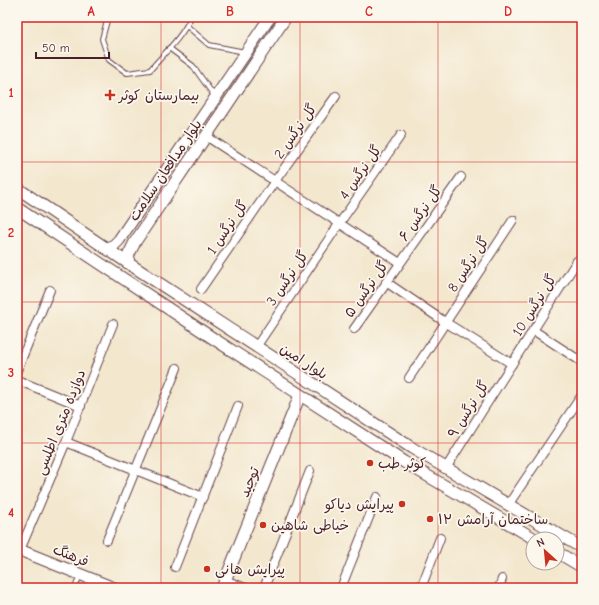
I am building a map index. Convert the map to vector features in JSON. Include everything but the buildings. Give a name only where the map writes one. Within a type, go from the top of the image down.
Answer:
[{"type":"main road","name":"بلوار مدافعان سلامت","points":[[105,248],[113,246],[123,235],[270,17]]},
{"type":"main road","name":"بلوار مدافعان سلامت","points":[[128,263],[129,254],[135,242],[285,18]]},
{"type":"main road","name":"بلوار امین","points":[[17,188],[105,248],[412,448],[582,548]]},
{"type":"main road","points":[[29,196],[18,209],[211,337],[404,462],[525,533]]},
{"type":"main road","points":[[123,235],[125,241],[135,242]]},
{"type":"main road","points":[[211,337],[219,323]]},
{"type":"main road","name":"توحید","points":[[217,588],[224,584],[300,395]]},
{"type":"main road","points":[[404,462],[412,448]]},
{"type":"main road","name":"فرهنگ","points":[[18,550],[114,588]]},
{"type":"main road","points":[[565,557],[582,567]]},
{"type":"street","name":"گل نرگس 2","points":[[275,181],[336,96]]},
{"type":"street","name":"گل نرگس 4","points":[[339,224],[401,135]]},
{"type":"street","points":[[206,136],[400,263]]},
{"type":"street","name":"گل نرگس ۶","points":[[400,263],[461,177]]},
{"type":"street","name":"گل نرگس 1","points":[[201,288],[275,181]]},
{"type":"street","name":"گل نرگس 8","points":[[410,378],[445,322],[513,220]]},
{"type":"street","name":"گل نرگس 3","points":[[256,347],[339,224]]},
{"type":"street","name":"گل نرگس 10","points":[[512,364],[577,261]]},
{"type":"street","name":"گل نرگس ۵","points":[[354,329],[400,263]]},
{"type":"street","points":[[386,282],[445,322],[512,364]]},
{"type":"street","points":[[17,370],[50,290]]},
{"type":"street","name":"دوازده متری اطلسی","points":[[18,550],[66,442],[113,324]]},
{"type":"street","points":[[534,330],[582,362]]},
{"type":"street","name":"گل نرگس ۹","points":[[446,468],[512,364]]},
{"type":"street","points":[[107,540],[177,368]]},
{"type":"street","points":[[17,380],[81,406]]},
{"type":"street","points":[[508,505],[582,395]]},
{"type":"street","points":[[175,567],[238,406]]},
{"type":"street","points":[[66,442],[203,497]]},
{"type":"street","points":[[264,588],[310,471]]},
{"type":"street","points":[[341,588],[377,496]]},
{"type":"street","points":[[421,588],[440,538]]},
{"type":"street","points":[[499,588],[502,579]]},
{"type":"street","points":[[224,584],[245,588]]},
{"type":"lane","points":[[108,17],[102,39],[108,60],[127,72],[150,70],[170,48],[187,26],[191,17]]},
{"type":"lane","points":[[187,26],[209,45],[246,52]]},
{"type":"lane","points":[[170,48],[194,66],[216,97]]},
{"type":"lane","points":[[75,588],[80,574]]},
{"type":"place","name":"بیمارستان کوثر","points":[[110,95]]},
{"type":"place","name":"کوثر طب","points":[[370,463]]},
{"type":"place","name":"پیرایش دیاکو","points":[[402,504]]},
{"type":"place","name":"ساختمان آرامش ۱۲","points":[[430,519]]},
{"type":"place","name":"خیاطی شاهین","points":[[263,525]]},
{"type":"place","name":"پیرایش هانی","points":[[207,569]]}]
